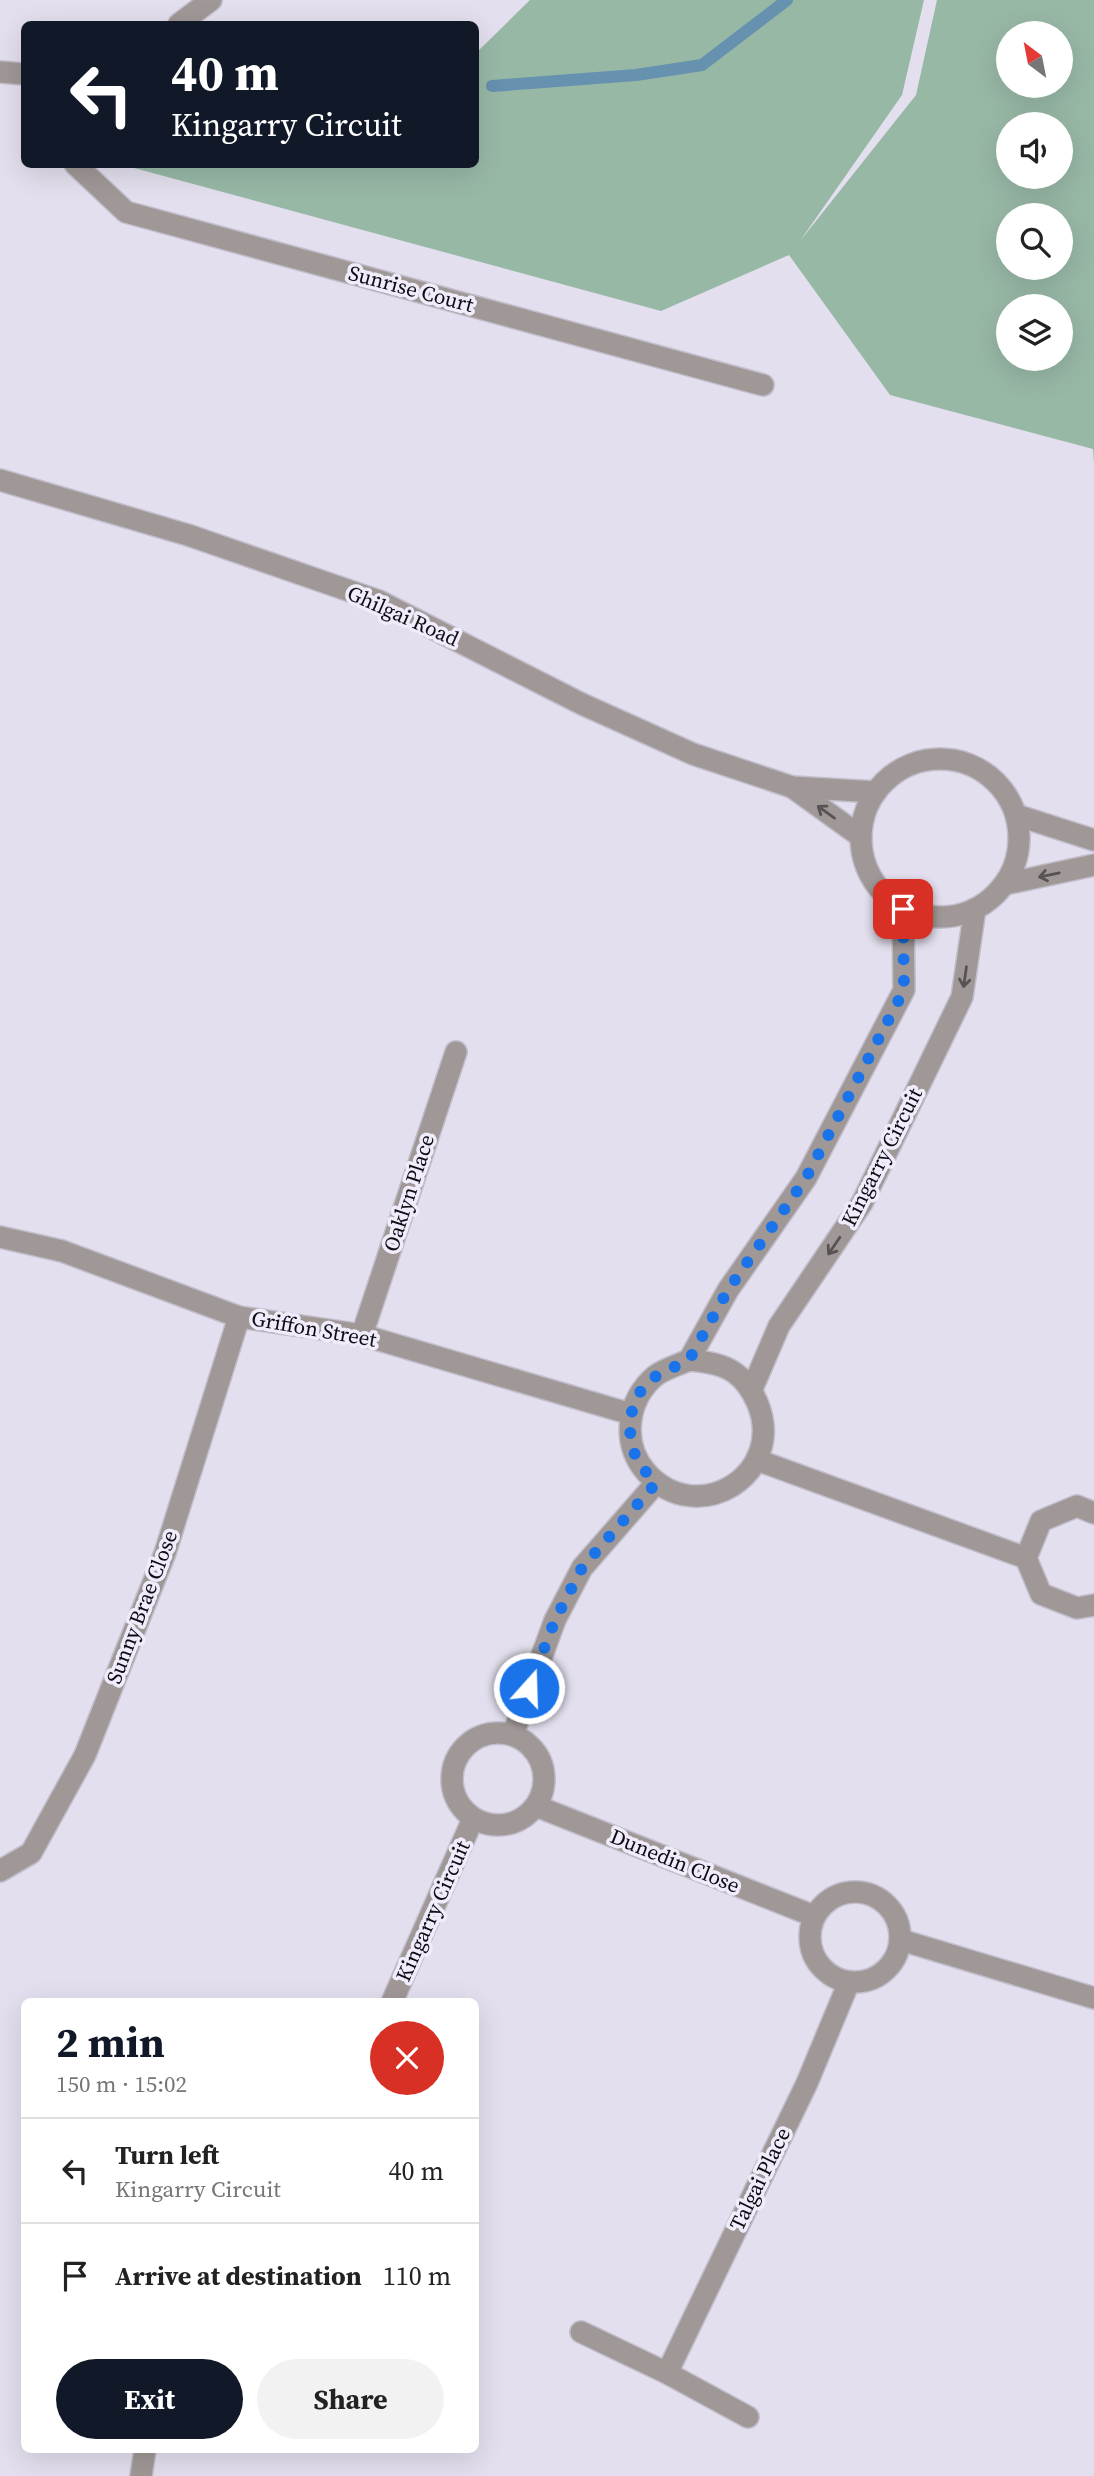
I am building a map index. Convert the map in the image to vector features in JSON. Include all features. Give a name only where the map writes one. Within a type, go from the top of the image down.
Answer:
[{"type":"street","points":[[183,21],[211,0]]},
{"type":"street","points":[[0,72],[21,74]]},
{"type":"street","name":"Sunrise Court","points":[[79,168],[126,212],[763,385]]},
{"type":"street","name":"Ghilgai Road","points":[[0,480],[188,535],[379,601],[582,704],[694,754],[792,787]]},
{"type":"street","points":[[941,759],[966,763],[988,775],[1005,793],[1016,815],[1020,839],[1016,862],[1005,884],[991,899],[975,909],[951,917],[926,916],[903,909],[884,896],[871,879],[863,858],[860,836],[865,812],[876,792],[894,774],[916,762],[941,759]]},
{"type":"street","points":[[792,787],[876,792]]},
{"type":"street","points":[[792,787],[860,836]]},
{"type":"street","points":[[1016,815],[1094,840]]},
{"type":"street","points":[[1005,884],[1094,865]]},
{"type":"street","points":[[689,1360],[728,1290],[806,1178],[904,990],[903,909]]},
{"type":"street","name":"Kingarry Circuit","points":[[752,1390],[779,1326],[862,1203],[962,997],[975,909]]},
{"type":"street","name":"Oaklyn Place","points":[[362,1335],[456,1052]]},
{"type":"street","name":"Griffon Street","points":[[0,1237],[62,1251],[239,1317],[362,1335],[631,1414]]},
{"type":"street","name":"Sunny Brae Close","points":[[0,1871],[32,1853],[85,1755],[165,1553],[239,1317]]},
{"type":"street","points":[[689,1360],[716,1364],[735,1373],[752,1390],[764,1418],[763,1441],[757,1460],[743,1479],[717,1493],[694,1497],[677,1494],[656,1483],[638,1463],[630,1441],[631,1414],[640,1392],[657,1375],[689,1360]]},
{"type":"street","points":[[757,1460],[1026,1558]]},
{"type":"street","points":[[536,1806],[544,1785],[541,1762],[533,1748],[513,1734],[555,1620],[582,1568],[656,1483]]},
{"type":"street","points":[[1093,1511],[1077,1506],[1041,1521],[1026,1558],[1041,1594],[1077,1608],[1094,1605]]},
{"type":"street","name":"Kingarry Circuit","points":[[513,1734],[495,1732],[472,1740],[460,1751],[453,1766],[451,1782],[454,1794],[461,1808],[473,1819],[495,1825],[520,1820],[536,1806]]},
{"type":"street","name":"Dunedin Close","points":[[536,1806],[814,1916]]},
{"type":"street","name":"Kingarry Circuit","points":[[394,1998],[473,1819]]},
{"type":"street","points":[[864,1891],[879,1897],[893,1910],[900,1924],[901,1940],[897,1955],[884,1971],[870,1980],[849,1982],[825,1971],[815,1959],[809,1942],[814,1916],[825,1902],[839,1894],[864,1891]]},
{"type":"street","points":[[901,1940],[1094,1998]]},
{"type":"street","name":"Talgai Place","points":[[667,2373],[807,2083],[849,1982]]},
{"type":"street","points":[[581,2332],[667,2373],[748,2417]]},
{"type":"street","points":[[141,2476],[145,2453]]},
{"type":"green space","points":[[530,0],[924,0],[902,95],[800,241],[916,95],[937,0],[1094,0],[1094,463],[1093,449],[890,395],[789,255],[661,311],[134,168],[479,168],[479,50]]},
{"type":"waterway","points":[[492,86],[636,75],[702,65],[787,0]]},
{"type":"route","points":[[529,1688],[555,1620],[582,1568],[656,1483],[638,1463],[630,1441],[631,1414],[640,1392],[657,1375],[689,1360],[728,1290],[806,1178],[904,990],[903,909]]}]
